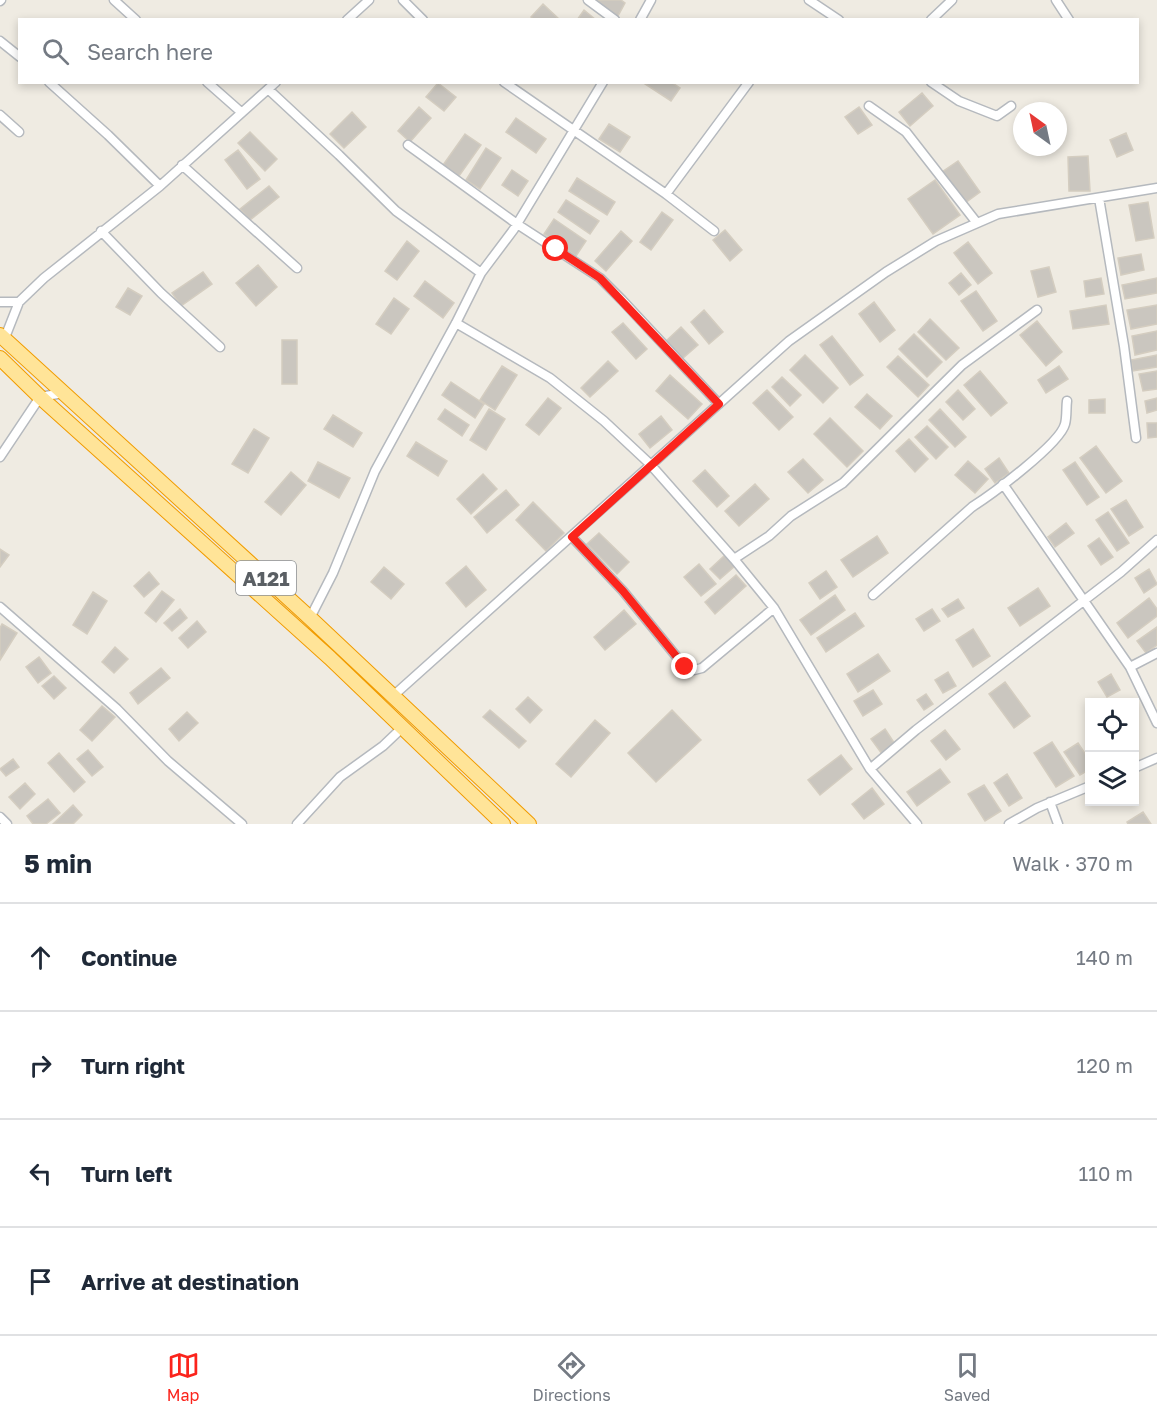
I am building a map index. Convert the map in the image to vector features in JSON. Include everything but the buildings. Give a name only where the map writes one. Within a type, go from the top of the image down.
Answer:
[{"type":"highway","name":"A121","points":[[2,338],[310,618],[529,824]]},
{"type":"highway","name":"A121","points":[[0,358],[40,397],[321,650],[503,824]]},
{"type":"street","points":[[114,0],[134,18]]},
{"type":"street","points":[[349,18],[369,0]]},
{"type":"street","points":[[403,0],[421,18]]},
{"type":"street","points":[[588,0],[612,18]]},
{"type":"street","points":[[641,18],[651,0]]},
{"type":"street","points":[[809,0],[836,18]]},
{"type":"street","points":[[933,18],[952,0]]},
{"type":"street","points":[[1056,0],[1069,18]]},
{"type":"street","points":[[0,41],[18,55]]},
{"type":"street","points":[[51,84],[160,186]]},
{"type":"street","points":[[209,84],[241,112]]},
{"type":"street","points":[[2,338],[19,302],[44,278],[160,186],[274,84]]},
{"type":"street","points":[[507,84],[666,194],[714,231]]},
{"type":"street","points":[[310,618],[333,573],[375,471],[481,273],[517,224],[602,84]]},
{"type":"street","points":[[666,194],[748,84]]},
{"type":"street","points":[[934,84],[959,101],[997,116],[1011,106]]},
{"type":"street","points":[[268,89],[396,212],[481,273]]},
{"type":"street","points":[[869,106],[906,132],[976,223]]},
{"type":"street","points":[[0,115],[19,132]]},
{"type":"street","points":[[408,146],[517,224],[600,278],[719,404]]},
{"type":"street","points":[[182,165],[297,268]]},
{"type":"street","points":[[393,696],[798,333],[886,272],[936,241],[998,214],[1157,188]]},
{"type":"street","points":[[1099,198],[1124,346],[1136,438]]},
{"type":"street","points":[[101,231],[161,293],[220,347]]},
{"type":"street","points":[[0,302],[19,302]]},
{"type":"street","points":[[734,559],[768,537],[791,516],[843,483],[962,365],[1037,310]]},
{"type":"street","points":[[456,323],[550,378],[604,421],[650,464],[774,608],[870,769],[917,824]]},
{"type":"street","points":[[0,457],[40,397],[63,393]]},
{"type":"street","points":[[873,595],[972,507],[990,496],[1056,440],[1065,426],[1067,401]]},
{"type":"street","points":[[1003,484],[1130,667],[1157,723]]},
{"type":"street","points":[[572,537],[623,591],[685,667],[694,670],[702,668],[774,608]]},
{"type":"street","points":[[870,769],[934,716],[1121,572],[1157,540]]},
{"type":"street","points":[[0,607],[117,709],[168,761],[242,824]]},
{"type":"street","points":[[1130,667],[1157,652]]},
{"type":"street","points":[[297,824],[340,777],[383,746],[404,727]]},
{"type":"street","points":[[1139,766],[1157,758]]},
{"type":"street","points":[[1009,824],[1050,802],[1085,788]]},
{"type":"street","points":[[1050,802],[1058,824]]},
{"type":"street","points":[[0,818],[7,824]]},
{"type":"route","points":[[556,249],[600,278],[719,404],[650,464],[572,537],[623,591],[685,667]]}]
